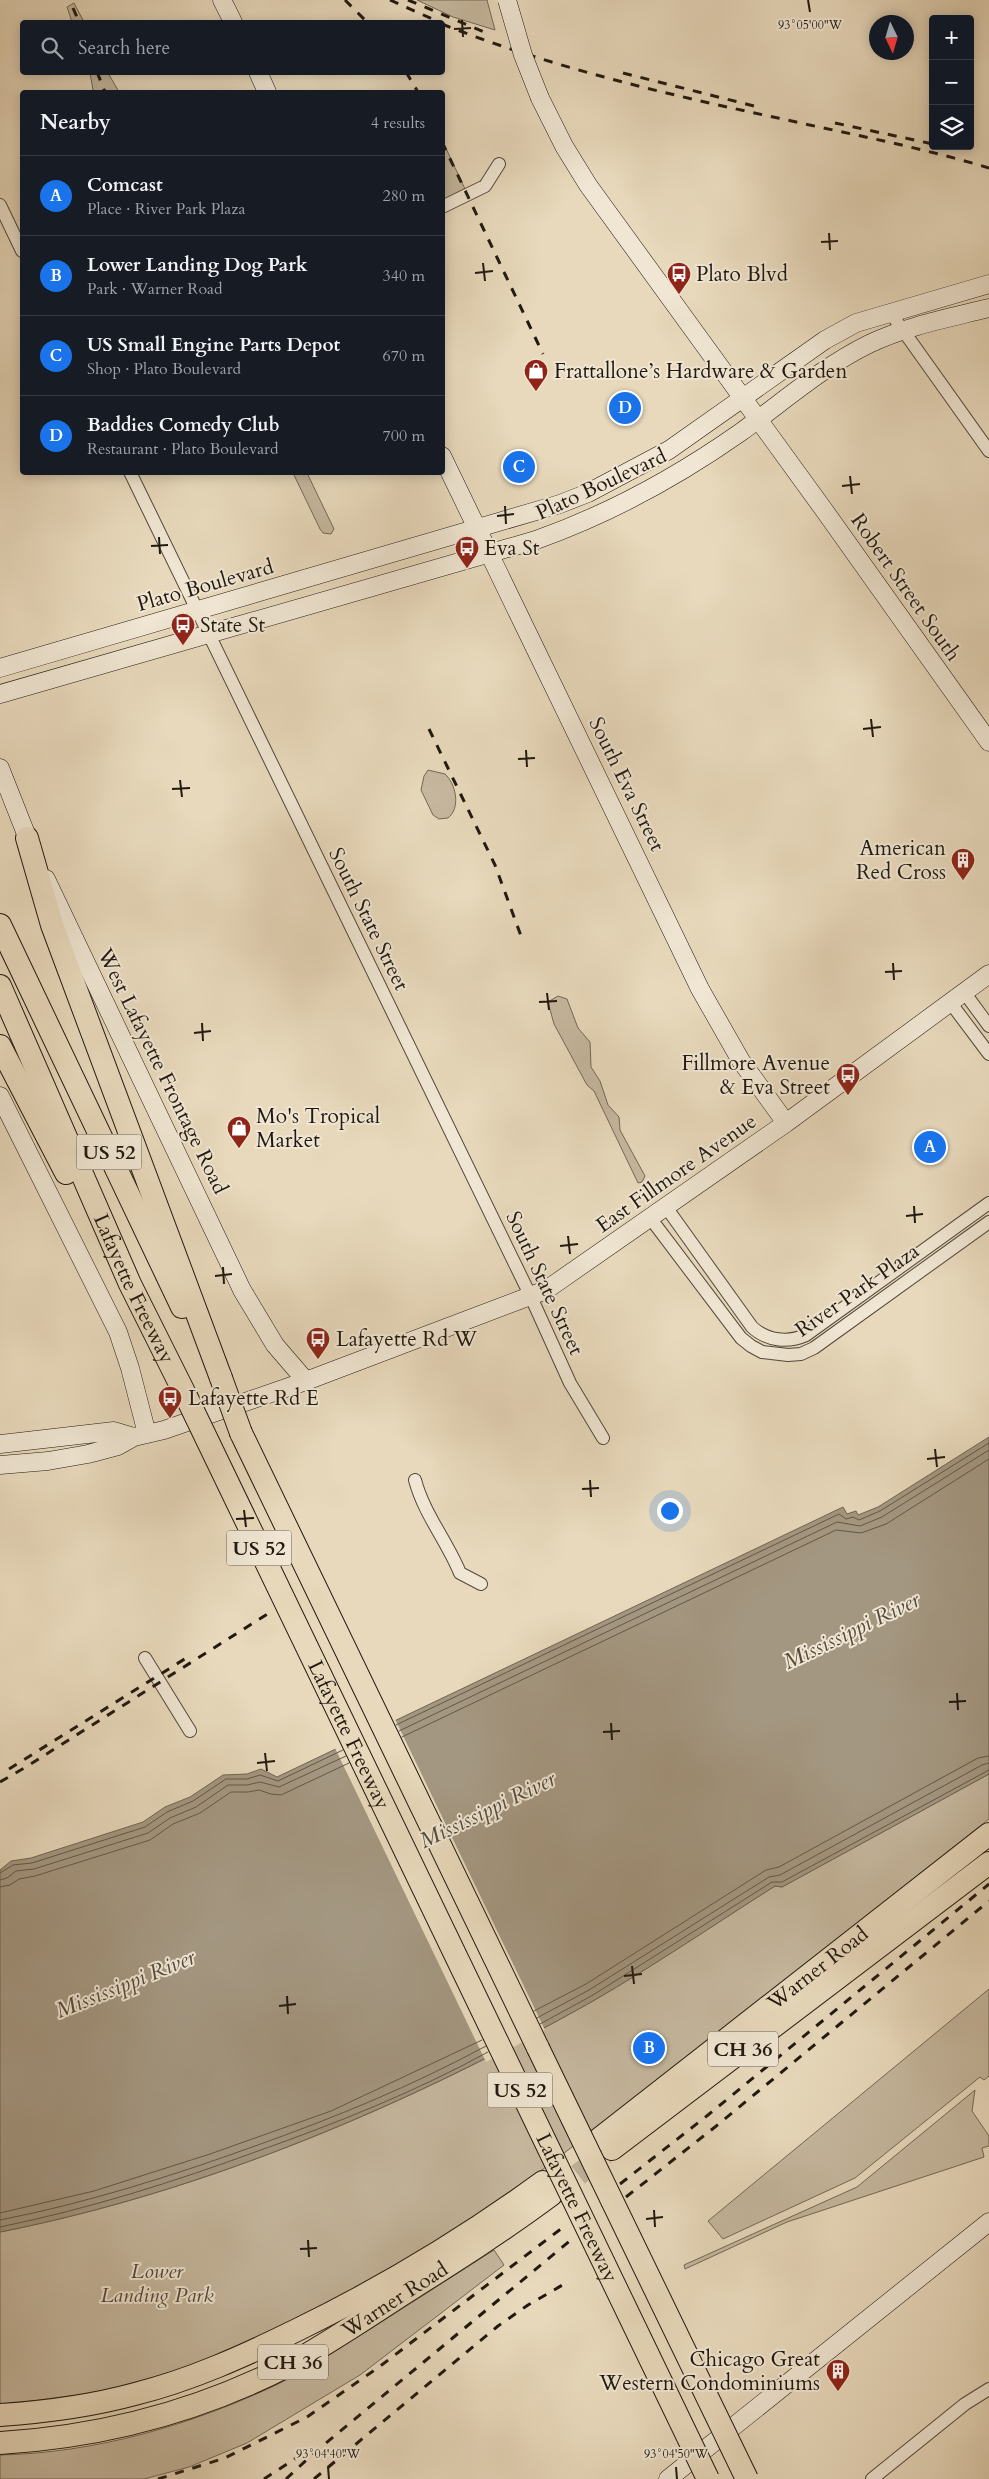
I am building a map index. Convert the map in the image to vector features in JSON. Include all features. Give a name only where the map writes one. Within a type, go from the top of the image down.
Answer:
[{"type":"highway","points":[[27,838],[52,924],[218,1380]]},
{"type":"highway","name":"Lafayette Freeway","points":[[0,925],[218,1380],[241,1432],[747,2479]]},
{"type":"highway","name":"Lafayette Freeway","points":[[0,986],[130,1284],[186,1396],[708,2479]]},
{"type":"highway","points":[[0,1046],[90,1220],[130,1284]]},
{"type":"highway","name":"Warner Road","points":[[989,1834],[601,2147],[989,1863]]},
{"type":"highway","name":"Warner Road","points":[[0,2415],[63,2409],[134,2394],[202,2373],[236,2359],[324,2317],[548,2188],[504,2230],[329,2342],[264,2377],[213,2399],[145,2421],[68,2437],[0,2443]]},
{"type":"main road","points":[[222,0],[232,20]]},
{"type":"main road","name":"Robert Street South","points":[[508,0],[523,55],[540,98],[564,146],[588,185],[988,739]]},
{"type":"main road","points":[[259,75],[266,90]]},
{"type":"main road","name":"Plato Boulevard","points":[[0,668],[532,514],[588,493],[661,455],[744,399],[833,335],[856,323],[989,284]]},
{"type":"main road","name":"Plato Boulevard","points":[[0,694],[536,540],[606,512],[665,482],[758,419],[821,372],[854,352],[904,331],[989,308]]},
{"type":"main road","name":"South Eva Street","points":[[445,462],[700,989],[741,1061],[786,1123]]},
{"type":"main road","name":"West Lafayette Frontage Road","points":[[0,768],[27,838],[242,1290],[275,1345],[306,1382]]},
{"type":"main road","name":"East Fillmore Avenue","points":[[0,1465],[88,1454],[118,1446],[141,1436],[306,1382],[531,1297],[561,1281],[786,1123],[989,974]]},
{"type":"main road","points":[[0,1096],[118,1332],[130,1368],[141,1436],[114,1431],[0,1444]]},
{"type":"main road","points":[[668,2479],[989,2222]]},
{"type":"street","points":[[445,206],[484,186],[499,164]]},
{"type":"street","points":[[0,205],[20,247]]},
{"type":"street","points":[[890,312],[989,452]]},
{"type":"street","name":"South State Street","points":[[131,475],[531,1297],[570,1383],[603,1438]]},
{"type":"street","points":[[957,997],[989,1026]]},
{"type":"street","points":[[957,997],[989,1054]]},
{"type":"street","name":"River Park Plaza","points":[[666,1207],[752,1327],[767,1337],[788,1340],[806,1335],[989,1203]]},
{"type":"street","name":"River Park Plaza","points":[[651,1218],[741,1338],[762,1352],[788,1355],[801,1354],[814,1348],[989,1222]]},
{"type":"street","points":[[415,1480],[421,1502],[450,1550],[460,1574],[480,1584]]},
{"type":"street","points":[[145,1658],[190,1731]]},
{"type":"street","points":[[872,2479],[965,2404],[989,2389]]},
{"type":"green space","points":[[417,0],[487,0],[495,30],[453,17]]},
{"type":"green space","points":[[74,3],[83,20],[71,20],[67,7]]},
{"type":"green space","points":[[90,75],[109,75],[118,90],[93,90]]},
{"type":"green space","points":[[445,146],[465,189],[445,199]]},
{"type":"green space","points":[[294,475],[308,475],[334,529],[331,534],[323,533]]},
{"type":"green space","points":[[428,770],[445,774],[452,784],[456,802],[452,814],[448,818],[439,819],[433,815],[421,790],[424,776]]},
{"type":"green space","points":[[558,996],[567,999],[578,1028],[590,1042],[591,1067],[600,1081],[608,1105],[619,1117],[620,1130],[645,1176],[642,1182],[638,1183],[594,1091],[587,1085],[554,1024],[548,1002]]},
{"type":"green space","name":"Lower Landing Park","points":[[989,1774],[989,1819],[618,2112],[534,2176],[436,2242],[326,2304],[241,2345],[189,2367],[101,2392],[0,2405],[0,2232],[77,2215],[154,2193],[231,2168],[306,2140],[380,2109],[524,2039],[593,2001],[662,1959],[775,1886],[782,1887]]},
{"type":"green space","points":[[989,1989],[989,2076],[984,2080],[980,2077],[855,2178],[723,2239],[708,2221]]},
{"type":"green space","points":[[975,2090],[972,2111],[989,2136],[989,2146],[982,2148],[984,2157],[787,2222],[685,2269],[684,2265],[857,2187]]},
{"type":"green space","points":[[494,2250],[504,2265],[360,2375],[247,2443],[189,2467],[144,2479],[0,2479],[0,2455],[71,2449],[142,2434],[212,2412],[278,2384],[326,2357]]},
{"type":"water","name":"Mississippi River","points":[[989,1437],[989,1774],[782,1887],[775,1886],[593,2001],[452,2075],[380,2109],[306,2140],[154,2193],[77,2215],[0,2232],[0,1870],[11,1861],[31,1858],[143,1822],[165,1807],[190,1797],[223,1775],[247,1774],[261,1769],[277,1777],[843,1507],[847,1514],[856,1511],[858,1515],[878,1507]]},
{"type":"pier","points":[[394,1717],[545,2030],[486,2062],[334,1746]]},
{"type":"tunnel","points":[[552,2195],[605,2154]]},
{"type":"railway","points":[[345,0],[365,20]]},
{"type":"railway","points":[[390,0],[435,20]]},
{"type":"railway","points":[[408,0],[484,32]]},
{"type":"railway","points":[[73,8],[78,20]]},
{"type":"railway","points":[[445,25],[524,53],[608,78],[693,99],[911,147],[989,168]]},
{"type":"railway","points":[[623,73],[758,107]]},
{"type":"railway","points":[[98,75],[104,90]]},
{"type":"railway","points":[[408,75],[417,90]]},
{"type":"railway","points":[[835,123],[929,143]]},
{"type":"railway","points":[[445,148],[543,354]]},
{"type":"railway","points":[[429,729],[495,865],[521,936]]},
{"type":"railway","points":[[0,1782],[269,1613]]},
{"type":"railway","points":[[9,1769],[191,1655]]},
{"type":"railway","points":[[620,2184],[708,2115],[989,1884]]},
{"type":"railway","points":[[626,2197],[715,2127],[989,1901]]},
{"type":"railway","points":[[158,2479],[225,2458],[307,2417],[379,2367],[566,2225]]},
{"type":"railway","points":[[286,2479],[314,2453],[572,2239]]},
{"type":"railway","points":[[314,2479],[498,2326],[528,2305],[566,2283]]},
{"type":"railway","points":[[264,2479],[310,2449]]},
{"type":"place","name":"Plato Blvd","points":[[679,295]]},
{"type":"place","name":"Frattallone’s Hardware & Garden","points":[[536,392]]},
{"type":"place","name":"Baddies Comedy Club","points":[[625,408]]},
{"type":"place","name":"US Small Engine Parts Depot","points":[[519,467]]},
{"type":"place","name":"Eva St","points":[[467,569]]},
{"type":"place","name":"State St","points":[[183,646]]},
{"type":"place","name":"American Red Cross","points":[[963,881]]},
{"type":"place","name":"Fillmore Avenue & Eva Street","points":[[848,1096]]},
{"type":"place","name":"Comcast","points":[[930,1147]]},
{"type":"place","name":"Mo's Tropical Market","points":[[239,1149]]},
{"type":"place","name":"Lafayette Rd W","points":[[318,1360]]},
{"type":"place","name":"Lafayette Rd E","points":[[170,1419]]},
{"type":"place","name":"Lower Landing Dog Park","points":[[649,2048]]},
{"type":"place","name":"Chicago Great Western Condominiums","points":[[838,2392]]}]
